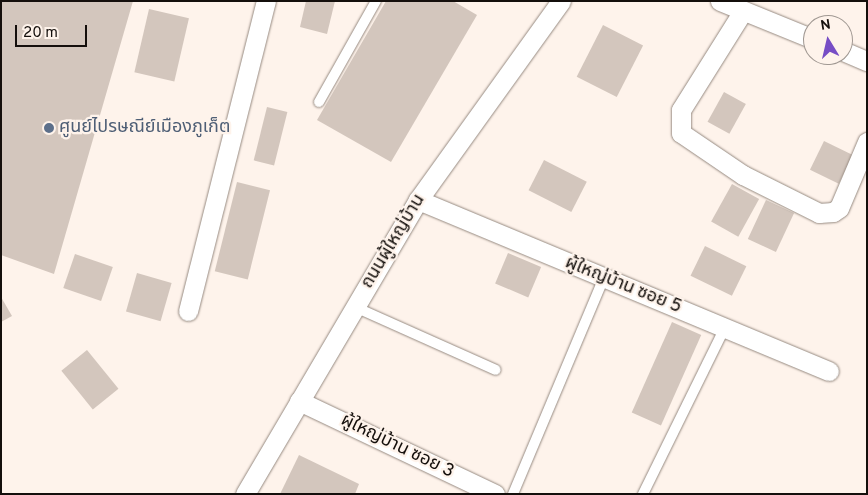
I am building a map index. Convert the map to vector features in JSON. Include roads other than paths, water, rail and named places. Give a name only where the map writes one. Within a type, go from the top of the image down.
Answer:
[{"type":"street","points":[[188,311],[266,1]]},
{"type":"street","name":"ถนนผู้ใหญ่บ้าน","points":[[245,494],[418,200],[560,1]]},
{"type":"street","points":[[720,1],[803,35]]},
{"type":"street","points":[[743,11],[681,110],[681,134],[743,175],[819,213],[833,212],[839,208],[867,142]]},
{"type":"street","points":[[853,55],[867,60]]},
{"type":"street","name":"ผู้ใหญ่บ้าน ซอย 5","points":[[418,200],[829,371]]},
{"type":"street","name":"ผู้ใหญ่บ้าน ซอย 3","points":[[299,400],[495,494]]},
{"type":"lane","points":[[319,102],[376,1]]},
{"type":"lane","points":[[513,494],[604,277]]},
{"type":"lane","points":[[354,308],[496,370]]},
{"type":"lane","points":[[643,494],[725,327]]},
{"type":"place","name":"ศูนย์ไปรษณีย์เมืองภูเก็ต","points":[[49,128]]}]
